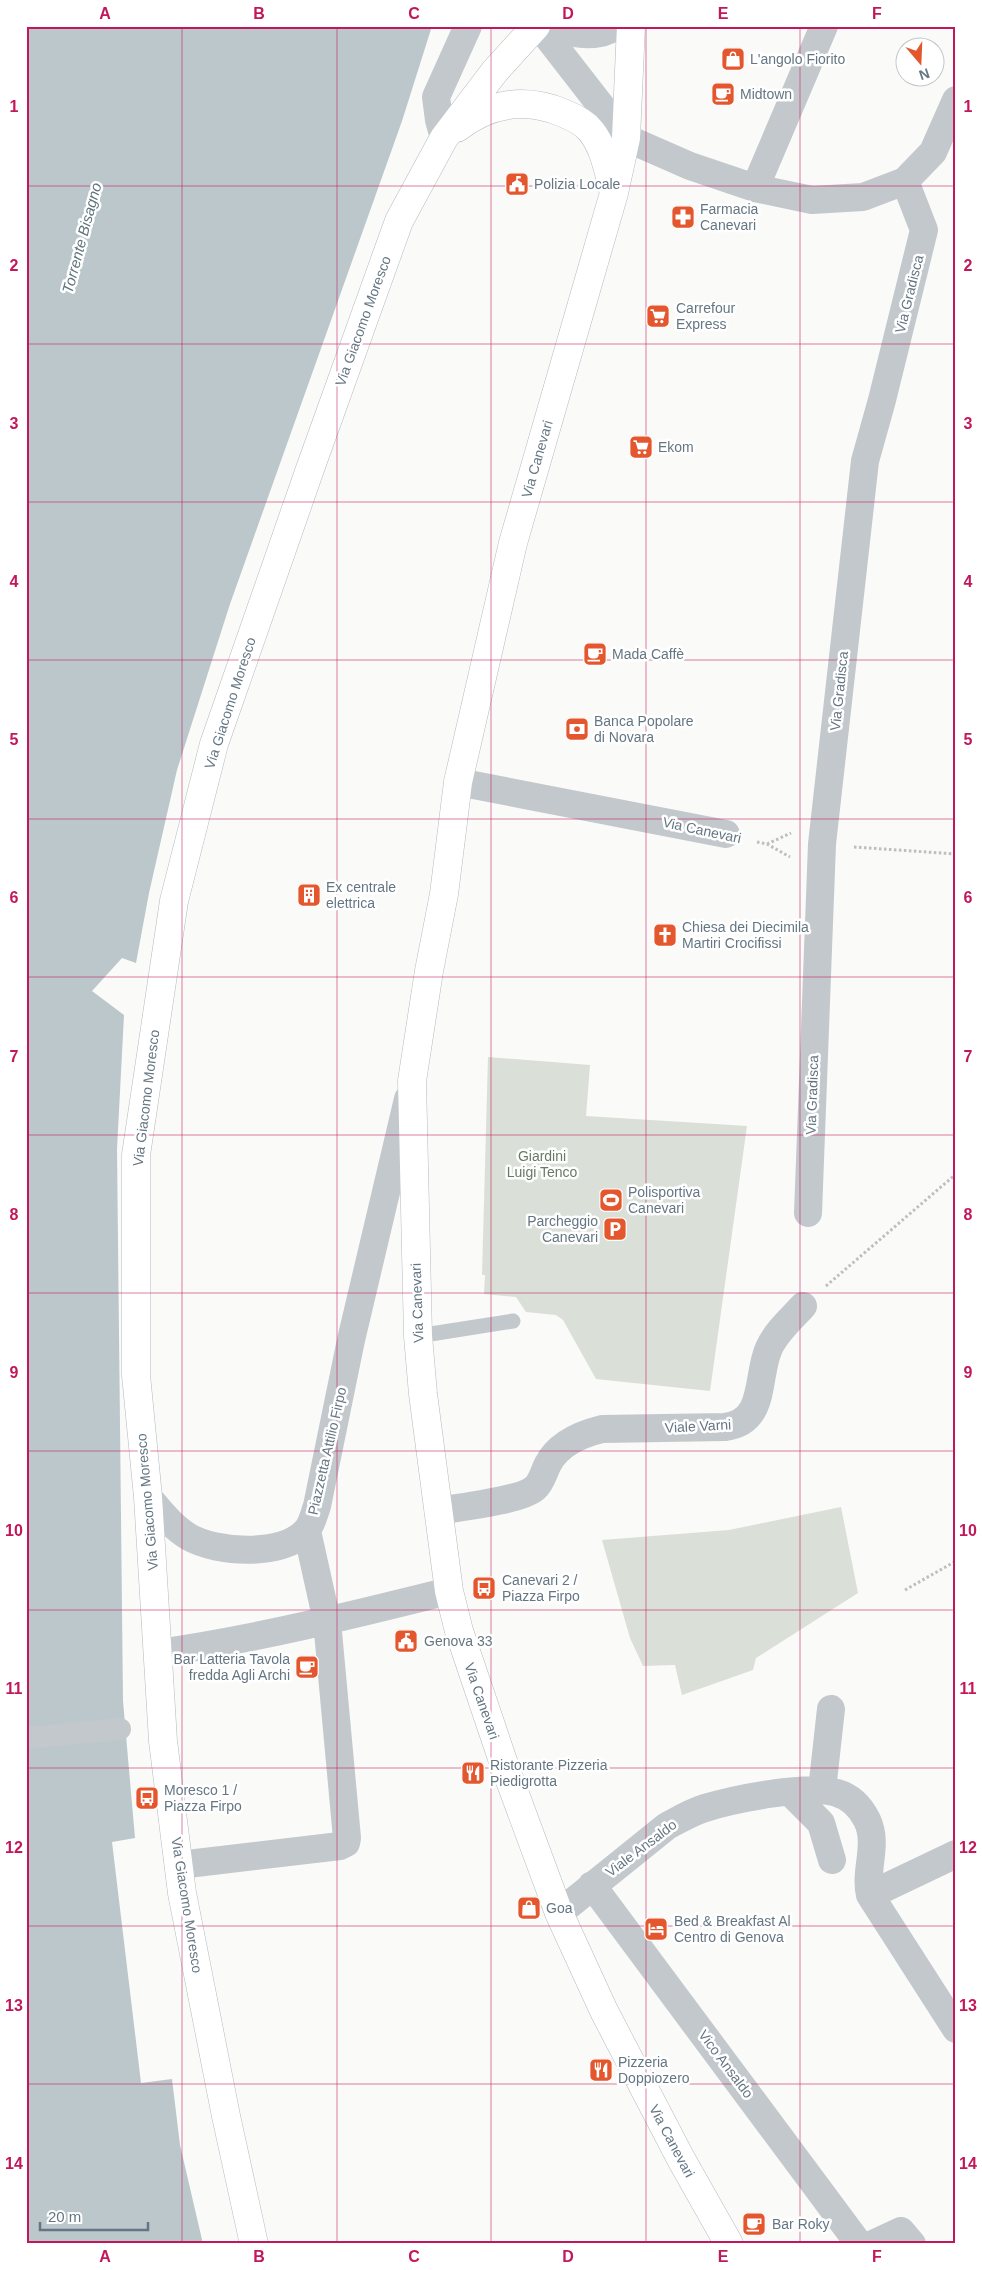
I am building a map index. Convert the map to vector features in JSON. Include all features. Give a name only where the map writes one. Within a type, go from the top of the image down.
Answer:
[{"type":"main road","name":"Via Giacomo Moresco","points":[[254,2244],[226,2116],[182,1893],[163,1741],[148,1496],[136,1375],[136,1155],[174,901],[214,744],[310,469],[399,221],[444,138],[494,71],[538,26]]},
{"type":"main road","name":"Via Canevari","points":[[631,26],[626,138],[614,193],[513,544],[458,782],[444,894],[429,971],[412,1081],[418,1336],[449,1591],[459,1631],[506,1770],[560,1913],[604,2011],[681,2159],[729,2244]]},
{"type":"main road","points":[[444,138],[480,114],[515,103],[537,105],[557,110],[578,119],[591,131],[600,146],[614,193]]},
{"type":"street","points":[[444,138],[436,97],[468,26]]},
{"type":"street","points":[[538,26],[626,138]]},
{"type":"street","points":[[544,26],[581,34],[611,29],[616,26]]},
{"type":"street","points":[[756,188],[824,26]]},
{"type":"street","points":[[591,131],[626,138],[690,166],[756,188],[812,200],[863,197],[906,181],[933,152],[956,100]]},
{"type":"street","name":"Via Gradisca","points":[[808,1213],[822,844],[865,460],[882,400],[924,230],[906,181]]},
{"type":"street","name":"Via Canevari","points":[[458,782],[726,834]]},
{"type":"street","name":"Via Canevari","points":[[350,1340],[412,1081]]},
{"type":"street","name":"Viale Varni","points":[[438,1511],[488,1503],[527,1493],[539,1484],[554,1454],[562,1447],[590,1432],[602,1430],[725,1427],[739,1423],[756,1406],[764,1360],[769,1347],[777,1334],[803,1306]]},
{"type":"street","name":"Piazzetta Attilio Firpo","points":[[148,1496],[175,1527],[188,1536],[214,1547],[231,1550],[269,1547],[286,1542],[307,1530],[317,1506],[350,1340]]},
{"type":"street","points":[[179,1865],[340,1846],[346,1843],[327,1622],[307,1530]]},
{"type":"street","points":[[158,1653],[195,1648],[327,1622],[449,1591]]},
{"type":"street","points":[[822,1790],[831,1709]]},
{"type":"street","points":[[26,1738],[120,1728]]},
{"type":"street","name":"Viale Ansaldo","points":[[560,1913],[592,1884],[667,1826],[687,1815],[725,1803],[790,1792],[822,1790],[838,1793],[856,1803],[868,1821],[872,1845],[867,1882],[870,1895],[956,2029]]},
{"type":"street","points":[[790,1792],[821,1823],[832,1860]]},
{"type":"street","points":[[870,1895],[956,1854]]},
{"type":"street","name":"Vico Ansaldo","points":[[592,1884],[859,2244]]},
{"type":"street","points":[[873,2244],[906,2238]]},
{"type":"lane","points":[[418,1336],[513,1321]]},
{"type":"path","name":"Via Canevari","points":[[726,834],[767,844],[821,875]]},
{"type":"path","points":[[822,844],[956,854]]},
{"type":"path","points":[[803,1306],[956,1174]]},
{"type":"path","points":[[905,1590],[956,1561]]},
{"type":"green space","name":"Polisportiva Canevari","points":[[488,1057],[590,1065],[586,1116],[747,1126],[710,1391],[596,1379],[563,1320],[556,1315],[526,1312],[516,1297],[484,1294],[485,1275],[482,1275]]},
{"type":"green space","points":[[841,1507],[858,1593],[756,1658],[753,1670],[682,1695],[675,1665],[643,1666],[630,1638],[602,1540],[729,1530]]},
{"type":"water","name":"Torrente Bisagno","points":[[26,26],[432,26],[402,121],[230,604],[177,770],[149,893],[136,963],[122,958],[92,991],[124,1015],[117,1149],[123,1701],[135,1838],[112,1842],[141,2083],[172,2079],[180,2145],[203,2244],[26,2244]]},
{"type":"place","name":"L'angolo Fiorito","points":[[733,59]]},
{"type":"place","name":"Midtown","points":[[723,94]]},
{"type":"place","name":"Polizia Locale","points":[[517,184]]},
{"type":"place","name":"Farmacia Canevari","points":[[683,217]]},
{"type":"place","name":"Carrefour Express","points":[[658,316]]},
{"type":"place","name":"Ekom","points":[[641,447]]},
{"type":"place","name":"Mada Caffè","points":[[595,654]]},
{"type":"place","name":"Banca Popolare di Novara","points":[[577,729]]},
{"type":"place","name":"Ex centrale elettrica","points":[[309,895]]},
{"type":"place","name":"Chiesa dei Diecimila Martiri Crocifissi","points":[[665,935]]},
{"type":"place","name":"Polisportiva Canevari","points":[[611,1200]]},
{"type":"place","name":"Parcheggio Canevari","points":[[615,1229]]},
{"type":"place","name":"Canevari 2 / Piazza Firpo","points":[[484,1588]]},
{"type":"place","name":"Genova 33","points":[[406,1641]]},
{"type":"place","name":"Bar Latteria Tavola fredda Agli Archi","points":[[307,1667]]},
{"type":"place","name":"Ristorante Pizzeria Piedigrotta","points":[[473,1773]]},
{"type":"place","name":"Moresco 1 / Piazza Firpo","points":[[147,1798]]},
{"type":"place","name":"Goa","points":[[529,1908]]},
{"type":"place","name":"Bed & Breakfast Al Centro di Genova","points":[[656,1929]]},
{"type":"place","name":"Pizzeria Doppiozero","points":[[601,2070]]},
{"type":"place","name":"Bar Roky","points":[[754,2224]]},
{"type":"park label","name":"Giardini Luigi Tenco","points":[[542,1164]]}]
